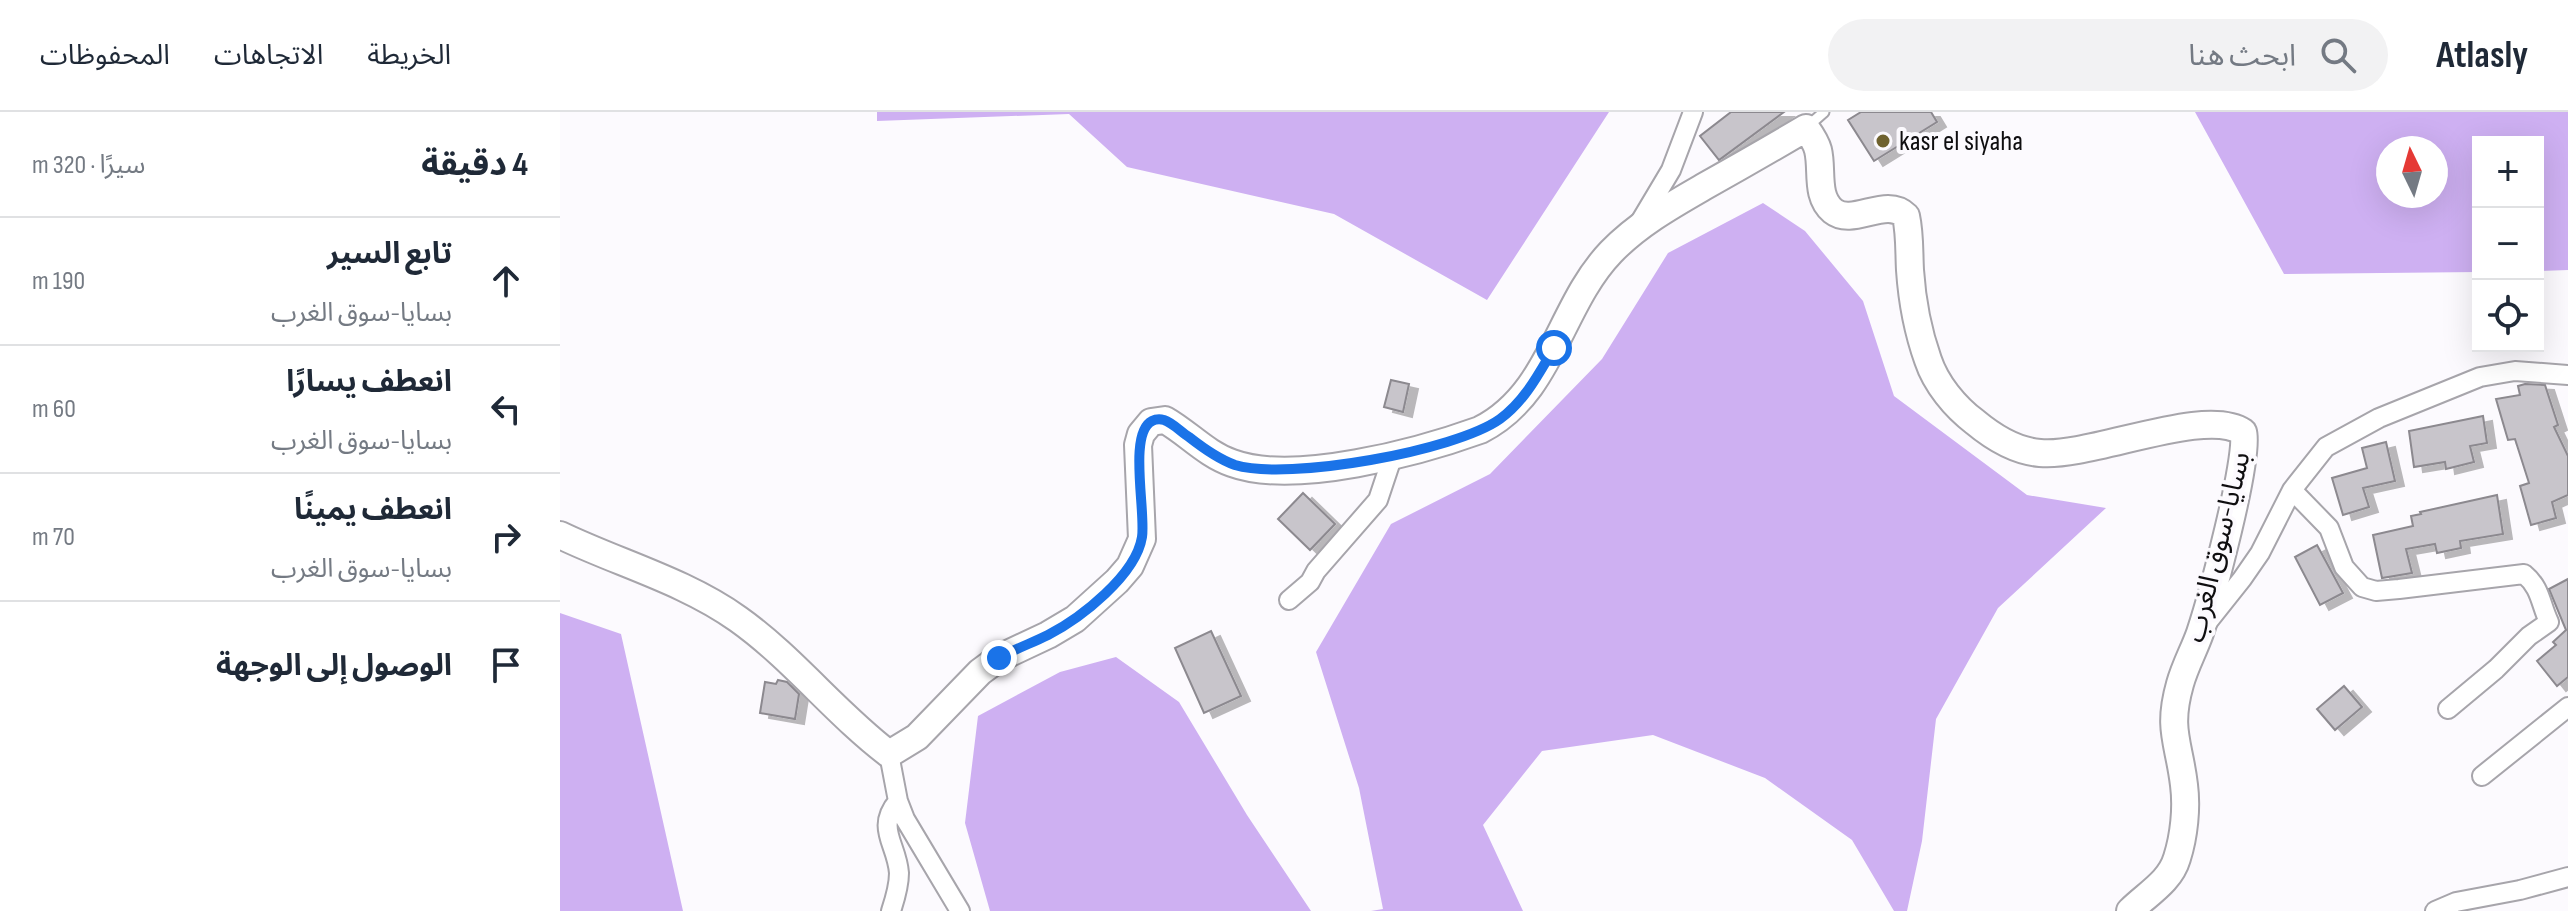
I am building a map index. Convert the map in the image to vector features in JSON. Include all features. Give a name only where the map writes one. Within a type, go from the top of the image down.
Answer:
[{"type":"street","points":[[1637,228],[1671,170],[1693,112]]},
{"type":"street","name":"بسايا-سوق الغرب","points":[[889,754],[917,737],[980,672],[999,658],[1075,619],[1130,566],[1142,539],[1138,445],[1145,427],[1151,422],[1165,420],[1222,459],[1253,469],[1296,470],[1393,455],[1480,430],[1511,411],[1530,387],[1554,348],[1583,286],[1611,252],[1637,228],[1815,120],[1824,197],[1835,212],[1842,216],[1886,209],[1906,216],[1916,313],[1928,363],[1953,402],[1988,433],[2022,449],[2039,453],[2076,450],[2193,426],[2229,426],[2243,432],[2243,464],[2200,632],[2180,681],[2174,708],[2172,727],[2185,786],[2178,856],[2164,882],[2130,911]]},
{"type":"street","points":[[2200,632],[2260,553],[2292,490],[2326,447],[2379,418],[2480,377],[2515,371],[2568,375]]},
{"type":"street","points":[[1289,600],[1310,582],[1316,571],[1378,500],[1393,455]]},
{"type":"street","points":[[2292,490],[2329,528],[2344,567],[2362,587],[2376,591],[2524,574],[2536,584],[2549,622]]},
{"type":"street","points":[[560,535],[694,593],[735,617],[767,640],[849,722],[889,754],[898,801],[905,819],[960,911]]},
{"type":"street","points":[[2448,709],[2496,669],[2529,636],[2549,622],[2568,617]]},
{"type":"street","points":[[2482,776],[2568,707]]},
{"type":"street","points":[[891,911],[899,872],[887,821],[890,810],[898,801]]},
{"type":"street","points":[[2435,911],[2456,902],[2568,877]]},
{"type":"shaded area","points":[[877,112],[1609,112],[1487,300],[1334,214],[1127,167],[1069,114],[877,121]]},
{"type":"shaded area","points":[[2195,112],[2568,112],[2568,270],[2544,271],[2544,136],[2472,136],[2472,272],[2284,274]]},
{"type":"shaded area","points":[[1763,203],[1805,231],[1863,301],[1894,396],[2027,495],[2106,508],[1998,608],[1936,719],[1922,841],[1907,911],[1894,911],[1852,840],[1765,778],[1653,735],[1542,751],[1483,825],[1523,911],[1371,911],[1383,909],[1359,788],[1316,652],[1391,524],[1490,474],[1602,359],[1668,253]]},
{"type":"shaded area","points":[[560,613],[621,634],[683,911],[560,911]]},
{"type":"shaded area","points":[[1116,657],[1179,702],[1247,815],[1311,911],[990,911],[965,823],[978,716],[1060,672]]},
{"type":"building","points":[[1731,112],[1784,112],[1719,160],[1700,136]]},
{"type":"building","name":"kasr el siyaha","points":[[1861,112],[1931,112],[1937,122],[1874,161],[1848,120]]},
{"type":"building","points":[[1391,380],[1409,384],[1403,412],[1384,407]]},
{"type":"building","points":[[2545,385],[2558,425],[2554,427],[2568,456],[2568,495],[2552,502],[2556,518],[2531,525],[2520,486],[2529,483],[2515,439],[2508,440],[2496,399],[2520,395],[2518,386]]},
{"type":"building","points":[[2483,416],[2487,443],[2470,446],[2474,462],[2446,469],[2445,462],[2414,467],[2409,431]]},
{"type":"building","points":[[2386,442],[2395,481],[2363,488],[2369,507],[2343,515],[2332,478],[2367,468],[2362,448]]},
{"type":"building","points":[[1303,493],[1335,524],[1310,550],[1278,519]]},
{"type":"building","points":[[2497,495],[2503,534],[2460,541],[2461,548],[2437,553],[2435,544],[2406,549],[2412,573],[2382,578],[2373,535],[2413,526],[2411,516],[2420,512]]},
{"type":"building","points":[[2317,545],[2343,593],[2320,605],[2295,557]]},
{"type":"building","points":[[2568,579],[2568,677],[2557,686],[2537,661],[2556,645],[2553,642],[2566,630],[2549,589]]},
{"type":"building","points":[[1211,631],[1241,696],[1204,713],[1175,648]]},
{"type":"building","points":[[778,680],[787,682],[799,694],[795,719],[760,713],[765,682],[776,684]]},
{"type":"building","points":[[2344,686],[2362,707],[2335,730],[2317,709]]},
{"type":"place","name":"kasr el siyaha","points":[[1883,141]]},
{"type":"route","points":[[999,658],[1075,619],[1130,566],[1142,539],[1138,445],[1141,434],[1151,422],[1165,420],[1222,459],[1253,469],[1296,470],[1366,461],[1462,436],[1497,421],[1521,399],[1554,348]]}]
